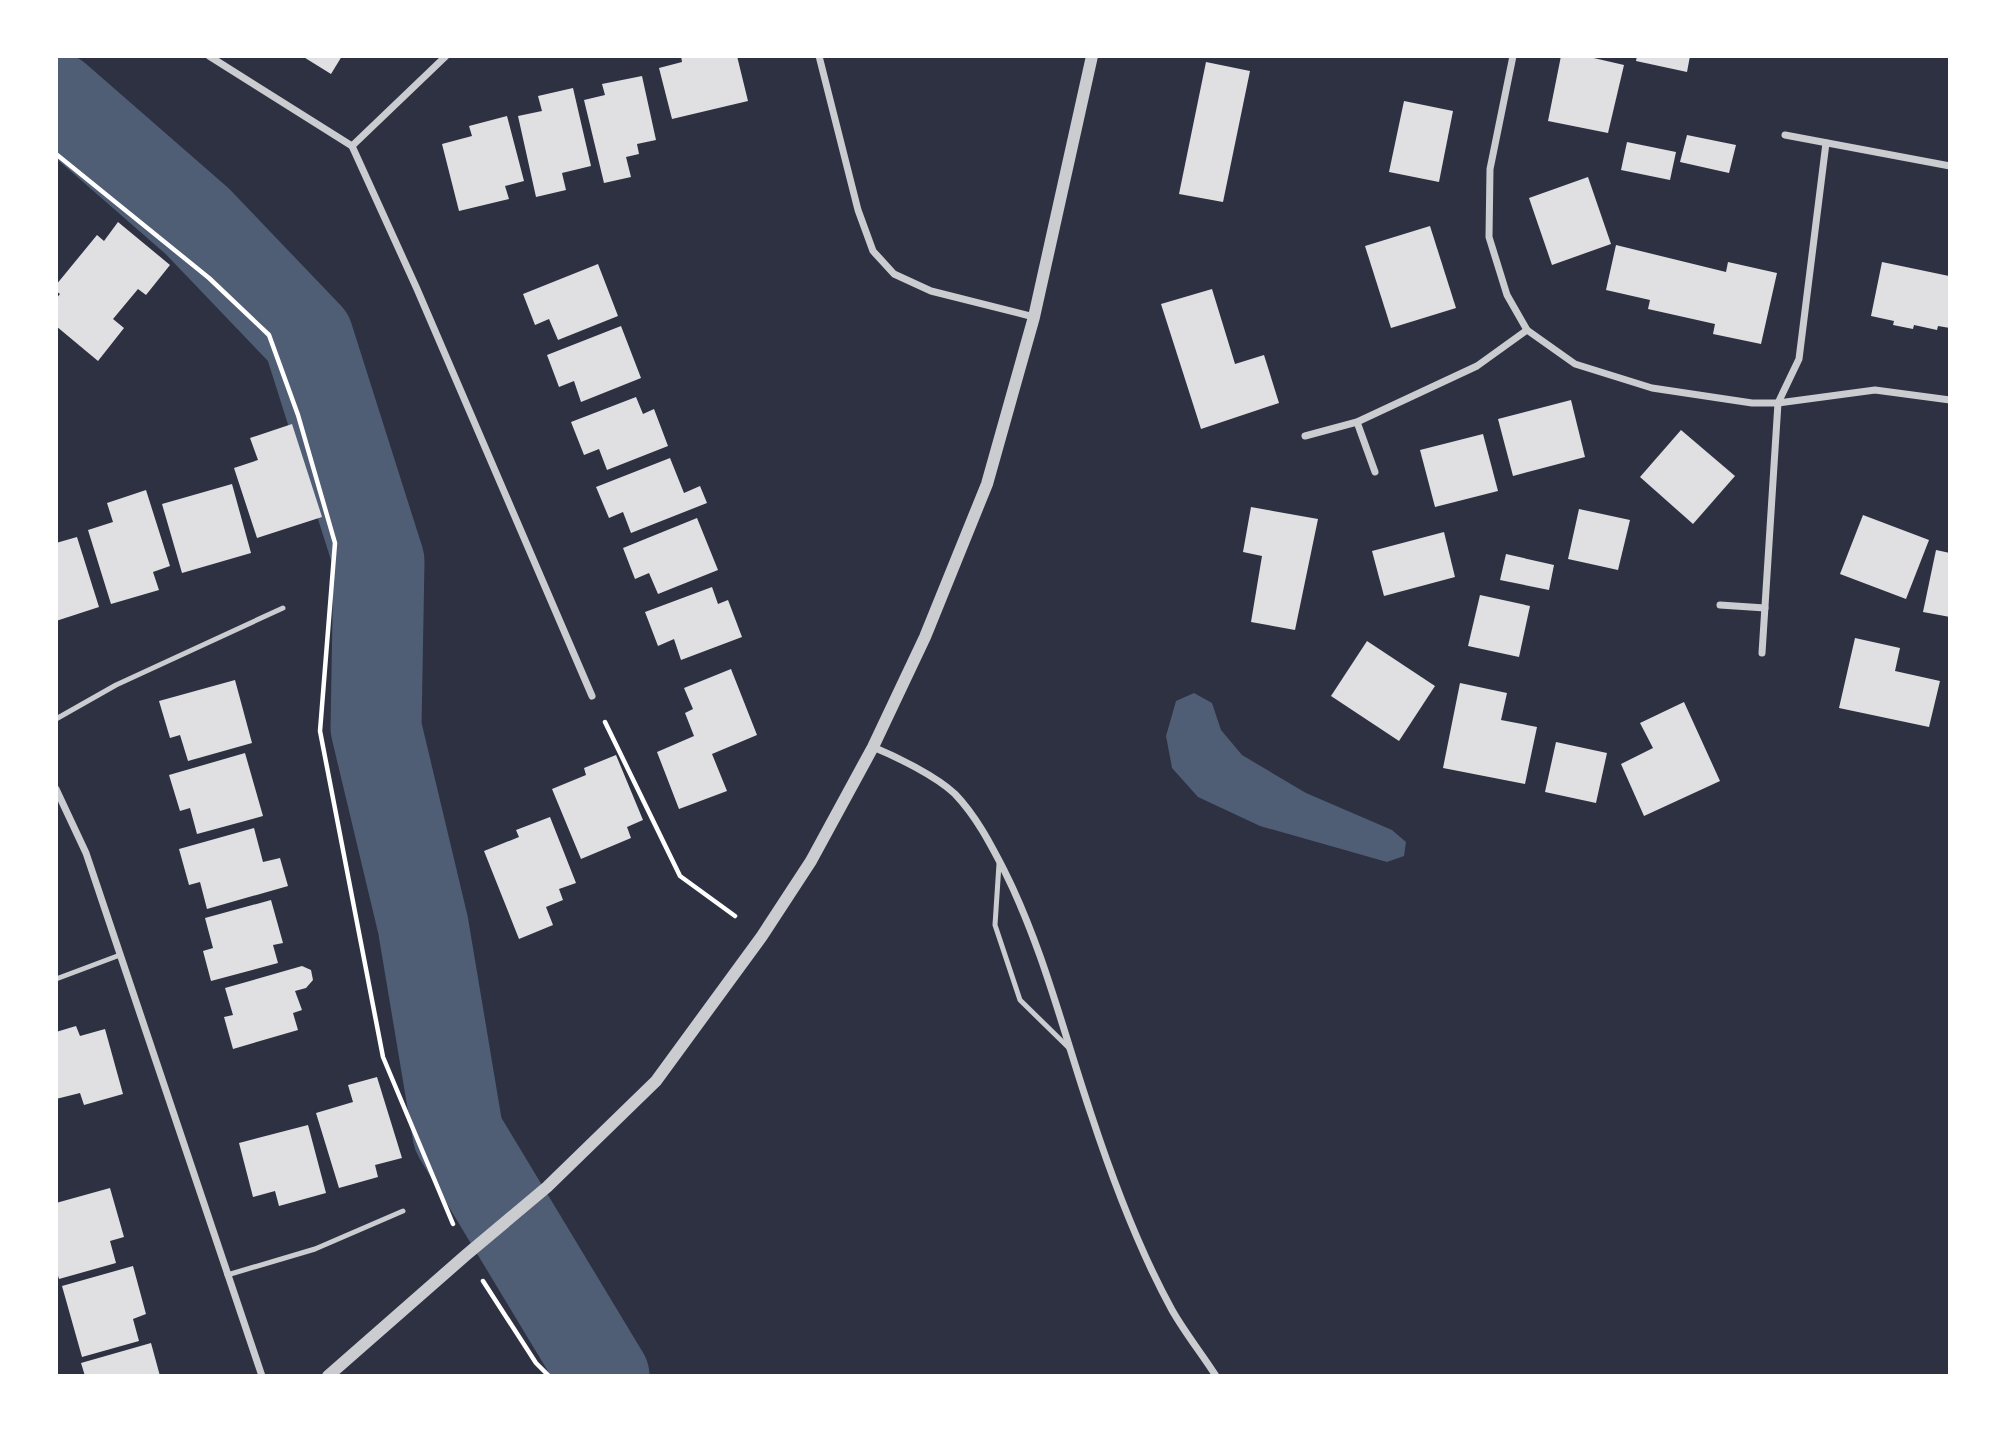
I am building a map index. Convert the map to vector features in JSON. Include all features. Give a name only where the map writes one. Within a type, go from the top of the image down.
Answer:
[{"type":"street","points":[[209,56],[352,146],[417,289],[592,696]]},
{"type":"street","points":[[352,146],[446,56]]},
{"type":"street","points":[[819,56],[858,210],[873,251],[894,274],[931,291],[1034,317]]},
{"type":"street","points":[[328,1376],[547,1188],[656,1081],[762,936],[811,860],[873,747],[925,637],[988,484],[1034,317],[1092,56]]},
{"type":"street","points":[[1513,56],[1490,169],[1489,237],[1507,295],[1527,330],[1575,365],[1652,388],[1752,403],[1778,403],[1875,390],[1950,400]]},
{"type":"street","points":[[1785,135],[1950,166]]},
{"type":"street","points":[[1762,653],[1778,403],[1799,359],[1826,143]]},
{"type":"street","points":[[1305,436],[1357,422],[1477,366],[1527,330]]},
{"type":"street","points":[[1357,422],[1375,472]]},
{"type":"street","points":[[1720,605],[1765,608]]},
{"type":"street","points":[[873,747],[900,759],[953,793],[977,820],[1000,861],[1044,961],[1091,1114],[1136,1236],[1173,1311],[1216,1376]]},
{"type":"street","points":[[56,789],[86,853],[261,1376]]},
{"type":"lane","points":[[56,719],[116,685],[283,608]]},
{"type":"lane","points":[[1000,861],[995,925],[1020,1000],[1072,1051]]},
{"type":"lane","points":[[56,979],[120,955]]},
{"type":"lane","points":[[227,1275],[315,1249],[403,1211]]},
{"type":"path","points":[[56,154],[209,278],[269,335],[298,415],[335,543],[320,731],[383,1057],[471,1251],[536,1363],[549,1376]]},
{"type":"path","points":[[592,696],[680,876],[762,936]]},
{"type":"water","points":[[1194,693],[1212,703],[1221,730],[1242,755],[1306,793],[1392,830],[1406,842],[1404,856],[1387,862],[1260,826],[1198,797],[1172,768],[1166,736],[1176,701]]},
{"type":"building","points":[[302,56],[342,56],[331,74]]},
{"type":"building","points":[[681,56],[737,56],[748,101],[672,119],[659,68],[682,62]]},
{"type":"building","points":[[1561,56],[1585,56],[1624,65],[1608,133],[1548,121]]},
{"type":"building","points":[[1637,56],[1690,56],[1687,72],[1636,61]]},
{"type":"building","points":[[1206,62],[1250,71],[1223,202],[1179,194]]},
{"type":"building","points":[[642,76],[656,140],[637,144],[639,154],[626,157],[631,177],[604,183],[584,100],[605,95],[602,84]]},
{"type":"building","points":[[573,88],[591,166],[562,173],[566,190],[536,197],[518,116],[542,111],[538,96]]},
{"type":"building","points":[[1404,101],[1453,111],[1439,182],[1389,172]]},
{"type":"building","points":[[507,116],[524,181],[505,186],[509,199],[459,211],[442,144],[472,136],[469,126]]},
{"type":"building","points":[[1687,135],[1736,145],[1729,173],[1680,162]]},
{"type":"building","points":[[1627,142],[1676,152],[1670,180],[1621,170]]},
{"type":"building","points":[[1588,177],[1611,244],[1552,265],[1529,198]]},
{"type":"building","points":[[118,222],[170,265],[146,295],[138,289],[113,319],[124,328],[98,361],[56,326],[56,299],[60,294],[56,291],[56,285],[97,235],[104,241]]},
{"type":"building","points":[[1430,226],[1456,308],[1391,328],[1365,246]]},
{"type":"building","points":[[1616,245],[1726,272],[1728,262],[1777,273],[1761,344],[1713,334],[1715,324],[1648,309],[1650,300],[1606,290]]},
{"type":"building","points":[[1882,262],[1949,276],[1950,328],[1938,326],[1937,330],[1914,325],[1913,329],[1871,316]]},
{"type":"building","points":[[598,264],[618,316],[558,340],[549,319],[535,325],[523,294]]},
{"type":"building","points":[[1212,289],[1235,364],[1264,355],[1279,403],[1201,429],[1161,304]]},
{"type":"building","points":[[621,326],[641,378],[581,402],[574,381],[559,387],[547,355]]},
{"type":"building","points":[[636,397],[643,414],[654,409],[668,446],[607,470],[599,449],[584,455],[571,422]]},
{"type":"building","points":[[1571,400],[1585,457],[1513,476],[1498,419]]},
{"type":"building","points":[[292,424],[322,517],[257,538],[234,468],[258,460],[250,438]]},
{"type":"building","points":[[1681,430],[1735,476],[1693,524],[1640,477]]},
{"type":"building","points":[[1483,434],[1498,491],[1435,507],[1420,450]]},
{"type":"building","points":[[670,458],[684,493],[700,486],[707,503],[631,533],[623,512],[609,518],[596,487]]},
{"type":"building","points":[[232,484],[251,553],[182,573],[162,504]]},
{"type":"building","points":[[146,490],[170,566],[153,572],[159,590],[111,604],[88,530],[113,522],[107,503]]},
{"type":"building","points":[[1251,507],[1318,519],[1295,630],[1251,622],[1262,556],[1243,552]]},
{"type":"building","points":[[1579,509],[1630,520],[1618,570],[1568,559]]},
{"type":"building","points":[[1863,515],[1929,540],[1906,599],[1840,574]]},
{"type":"building","points":[[697,518],[718,570],[658,594],[649,573],[635,579],[623,548]]},
{"type":"building","points":[[1444,532],[1455,577],[1384,596],[1372,551]]},
{"type":"building","points":[[77,537],[99,607],[56,621],[56,543]]},
{"type":"building","points":[[1936,550],[1950,553],[1950,617],[1923,612]]},
{"type":"building","points":[[1506,554],[1554,565],[1549,590],[1500,580]]},
{"type":"building","points":[[712,587],[718,604],[728,600],[742,637],[681,660],[674,639],[658,646],[645,612]]},
{"type":"building","points":[[1480,595],[1530,606],[1519,657],[1468,646]]},
{"type":"building","points":[[1855,638],[1900,648],[1895,671],[1940,681],[1929,727],[1839,708]]},
{"type":"building","points":[[1367,641],[1435,686],[1399,741],[1331,696]]},
{"type":"building","points":[[731,669],[757,735],[712,754],[727,791],[679,809],[657,752],[694,736],[685,713],[693,709],[684,688]]},
{"type":"building","points":[[235,680],[252,743],[188,761],[180,735],[170,738],[159,701]]},
{"type":"building","points":[[1460,683],[1507,693],[1501,720],[1537,727],[1525,784],[1443,768]]},
{"type":"building","points":[[1684,702],[1720,781],[1644,816],[1621,764],[1653,748],[1640,723]]},
{"type":"building","points":[[1556,742],[1607,753],[1596,803],[1545,792]]},
{"type":"building","points":[[245,753],[263,816],[197,834],[190,808],[180,811],[169,775]]},
{"type":"building","points":[[616,755],[643,820],[627,827],[631,838],[581,859],[552,789],[586,775],[584,768]]},
{"type":"building","points":[[550,817],[576,883],[559,889],[563,900],[546,907],[553,925],[519,939],[484,851],[519,837],[516,830]]},
{"type":"building","points":[[254,828],[263,862],[280,858],[288,886],[207,909],[200,882],[189,885],[179,849]]},
{"type":"building","points":[[271,900],[283,943],[273,945],[278,963],[211,981],[203,951],[213,948],[205,918]]},
{"type":"building","points":[[302,966],[311,970],[313,980],[306,988],[295,991],[302,1010],[293,1013],[298,1030],[233,1049],[224,1017],[233,1015],[225,988]]},
{"type":"building","points":[[76,1026],[80,1036],[105,1029],[123,1094],[84,1105],[80,1093],[56,1099],[56,1032]]},
{"type":"building","points":[[377,1077],[402,1158],[375,1165],[378,1177],[339,1188],[316,1113],[353,1102],[348,1085]]},
{"type":"building","points":[[308,1125],[326,1193],[279,1206],[275,1191],[253,1197],[239,1143]]},
{"type":"building","points":[[110,1188],[124,1237],[110,1241],[116,1263],[59,1279],[56,1269],[56,1203]]},
{"type":"building","points":[[133,1266],[146,1314],[133,1319],[139,1341],[82,1357],[62,1286]]},
{"type":"building","points":[[151,1343],[160,1376],[85,1376],[81,1363]]},
{"type":"waterway","points":[[56,98],[197,221],[308,337],[379,561],[376,728],[423,925],[458,1134],[604,1376]]}]
